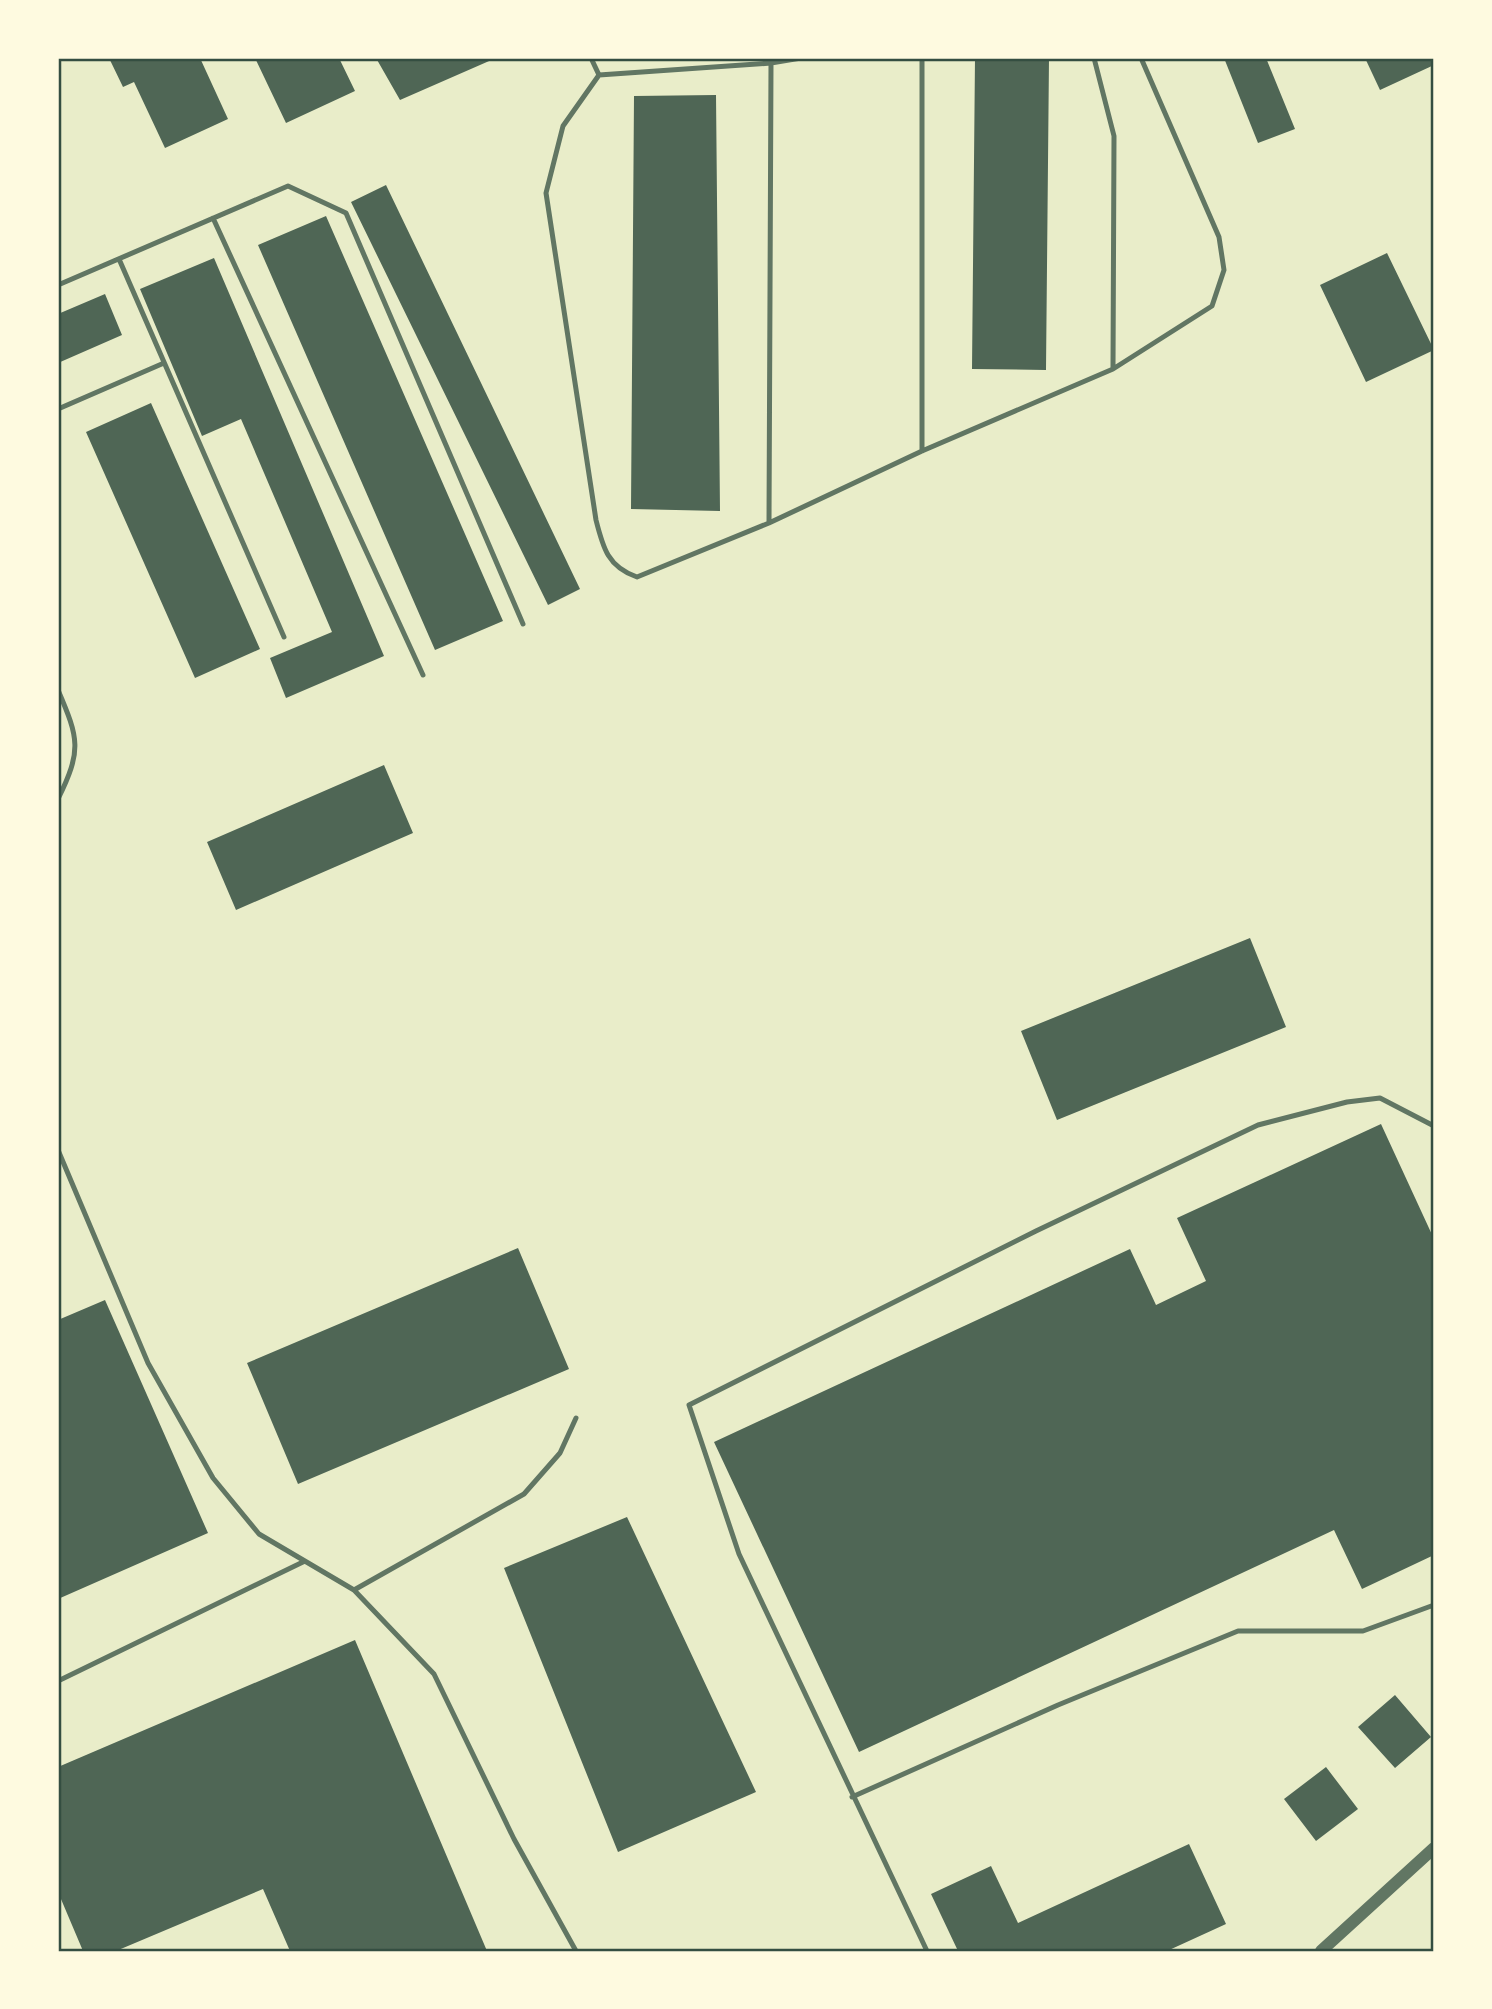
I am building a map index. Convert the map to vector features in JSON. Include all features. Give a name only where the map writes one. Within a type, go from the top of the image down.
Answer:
[{"type":"street","points":[[1321,1951],[1434,1848]]},
{"type":"lane","points":[[591,58],[599,75]]},
{"type":"lane","points":[[599,75],[771,63],[801,58]]},
{"type":"lane","points":[[922,58],[922,451]]},
{"type":"lane","points":[[1094,58],[1114,136],[1113,369]]},
{"type":"lane","points":[[599,75],[563,126],[546,193],[600,539],[619,571],[637,577],[769,523],[922,451],[1113,369],[1212,306],[1224,270],[1219,237],[1141,58]]},
{"type":"lane","points":[[769,523],[771,63]]},
{"type":"lane","points":[[58,285],[288,186],[346,213],[523,624]]},
{"type":"lane","points":[[213,218],[422,675]]},
{"type":"lane","points":[[119,259],[284,637]]},
{"type":"lane","points":[[58,409],[164,363]]},
{"type":"lane","points":[[58,690],[75,737],[75,765],[58,799]]},
{"type":"lane","points":[[927,1951],[739,1554],[689,1405],[1036,1231],[1258,1125],[1347,1102],[1380,1098],[1434,1126]]},
{"type":"lane","points":[[58,1150],[148,1363],[213,1478],[259,1534],[354,1590],[434,1674],[514,1839],[576,1951]]},
{"type":"lane","points":[[354,1590],[524,1494],[561,1453],[576,1418]]},
{"type":"lane","points":[[58,1681],[305,1561]]},
{"type":"lane","points":[[852,1797],[1058,1705],[1238,1631],[1363,1631],[1434,1605]]},
{"type":"building","points":[[109,58],[200,58],[228,119],[165,148],[134,82],[123,87]]},
{"type":"building","points":[[255,58],[339,58],[355,91],[286,123]]},
{"type":"building","points":[[376,58],[496,58],[400,100]]},
{"type":"building","points":[[975,58],[1049,58],[1046,370],[972,369]]},
{"type":"building","points":[[1224,58],[1266,58],[1295,129],[1258,143]]},
{"type":"building","points":[[1365,58],[1434,58],[1434,65],[1380,90]]},
{"type":"building","points":[[716,95],[720,511],[631,509],[634,96]]},
{"type":"building","points":[[386,185],[580,589],[548,605],[351,202]]},
{"type":"building","points":[[326,216],[503,621],[435,650],[258,245]]},
{"type":"building","points":[[1387,253],[1434,350],[1366,382],[1320,285]]},
{"type":"building","points":[[214,258],[384,656],[286,698],[270,658],[332,632],[241,419],[202,436],[140,289]]},
{"type":"building","points":[[105,294],[122,335],[58,363],[58,314]]},
{"type":"building","points":[[151,403],[260,649],[195,678],[86,432]]},
{"type":"building","points":[[384,765],[413,833],[236,910],[207,842]]},
{"type":"building","points":[[1250,938],[1286,1027],[1057,1120],[1021,1031]]},
{"type":"building","points":[[1381,1124],[1434,1239],[1434,1555],[1362,1589],[1334,1530],[859,1752],[714,1442],[1130,1249],[1156,1305],[1206,1281],[1177,1218]]},
{"type":"building","points":[[518,1248],[569,1369],[298,1484],[247,1363]]},
{"type":"building","points":[[105,1300],[208,1533],[58,1599],[58,1320]]},
{"type":"building","points":[[627,1517],[756,1792],[618,1852],[504,1568]]},
{"type":"building","points":[[355,1640],[487,1951],[290,1951],[263,1889],[116,1951],[83,1951],[58,1892],[58,1767]]},
{"type":"building","points":[[1395,1695],[1431,1737],[1395,1768],[1358,1727]]},
{"type":"building","points":[[1326,1767],[1358,1809],[1316,1841],[1284,1799]]},
{"type":"building","points":[[1189,1844],[1226,1924],[1167,1951],[958,1951],[931,1894],[991,1866],[1018,1923]]}]
